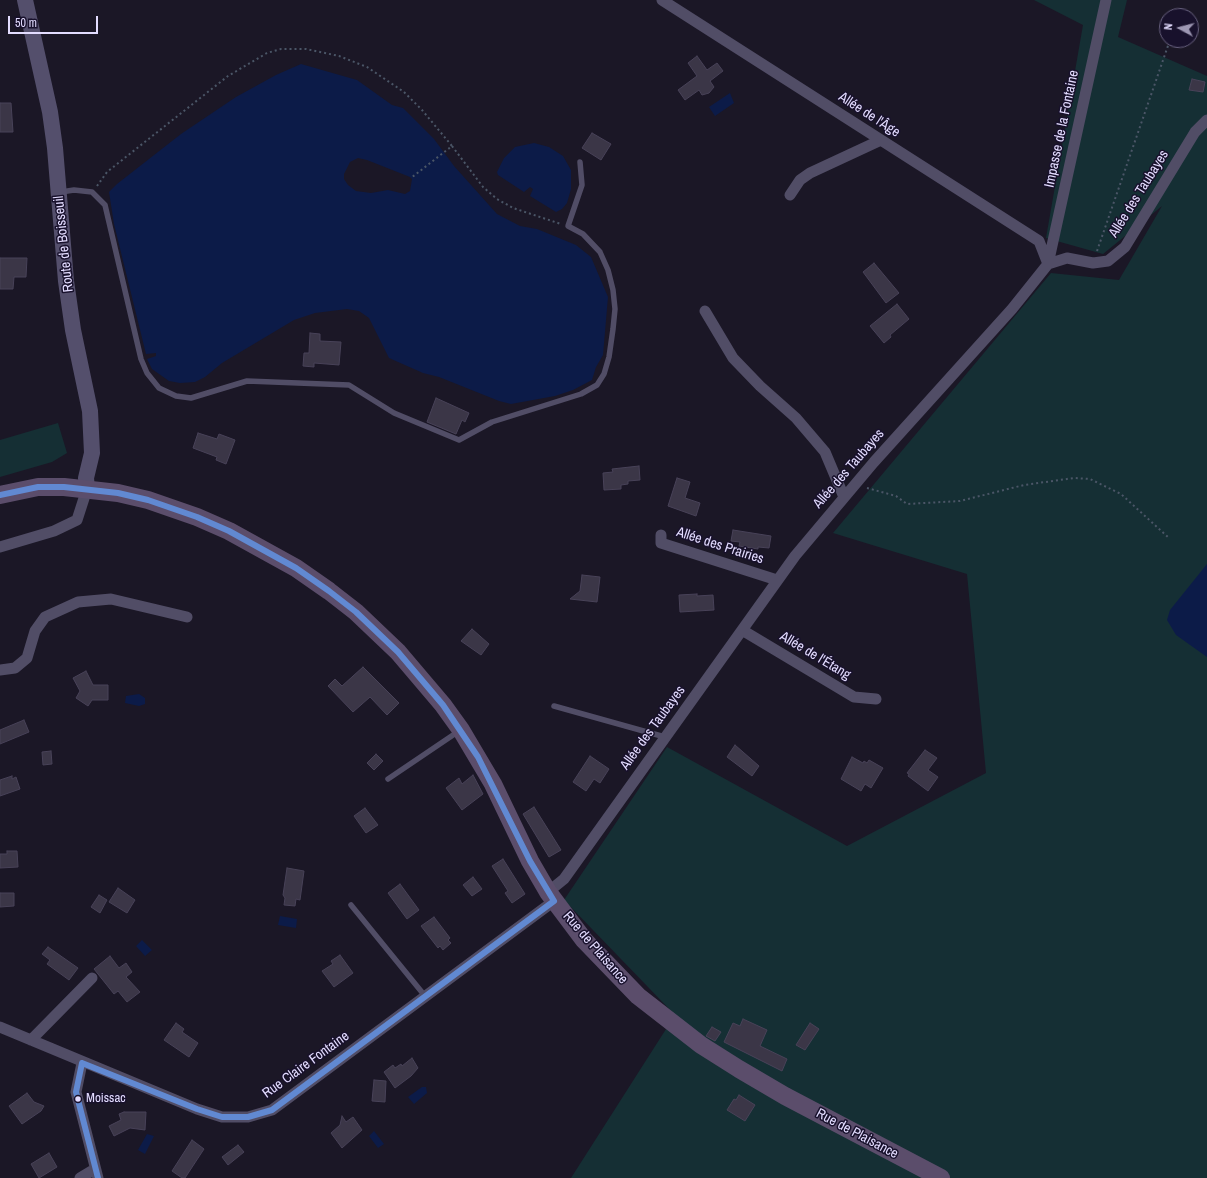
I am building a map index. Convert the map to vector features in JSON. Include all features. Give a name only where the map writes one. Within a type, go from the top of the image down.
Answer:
[{"type":"main road","name":"Route de Boisseuil","points":[[25,0],[50,112],[66,281],[72,323],[90,411],[92,453],[86,478],[87,489]]},
{"type":"main road","name":"Rue de Plaisance","points":[[0,495],[38,487],[87,489],[118,493],[148,500],[197,518],[241,537],[296,568],[350,608],[388,642],[418,674],[461,730],[493,784],[530,861],[551,896],[584,940],[618,977],[670,1023],[701,1045],[785,1096],[941,1178]]},
{"type":"street","name":"Allée de l'Âge","points":[[662,0],[1039,241],[1048,264]]},
{"type":"street","name":"Impasse de la Fontaine","points":[[1048,264],[1106,0]]},
{"type":"street","name":"Allée des Taubayes","points":[[551,896],[777,580],[854,485],[1012,309],[1048,264],[1067,258],[1093,263],[1108,261],[1124,247],[1195,132],[1207,120]]},
{"type":"street","points":[[790,194],[800,180],[810,173],[880,140]]},
{"type":"street","points":[[705,312],[733,358],[760,386],[796,418],[825,452],[844,497]]},
{"type":"street","points":[[0,547],[54,531],[77,520],[87,489]]},
{"type":"street","name":"Allée des Prairies","points":[[661,534],[661,543],[777,580]]},
{"type":"street","points":[[0,670],[15,668],[27,658],[35,631],[45,617],[78,602],[111,599],[187,617]]},
{"type":"street","name":"Allée de l'Étang","points":[[742,630],[854,697],[876,699]]},
{"type":"street","name":"Rue Claire Fontaine","points":[[0,1027],[196,1110],[222,1117],[248,1117],[272,1110],[425,996],[551,896]]},
{"type":"street","points":[[31,1040],[92,978]]},
{"type":"street","points":[[80,1178],[97,1173],[76,1092],[82,1063]]},
{"type":"lane","points":[[58,192],[74,190],[92,192],[105,205],[141,359],[147,373],[160,388],[176,396],[191,398],[247,381],[349,385],[394,413],[459,440],[492,422],[581,394],[597,385],[604,374],[609,356],[613,328],[615,309],[613,290],[608,270],[600,252],[583,234],[568,226],[582,185],[580,162]]},
{"type":"lane","points":[[554,706],[665,737]]},
{"type":"lane","points":[[388,779],[461,730]]},
{"type":"lane","points":[[351,905],[425,996]]},
{"type":"path","points":[[1093,263],[1167,48]]},
{"type":"path","points":[[92,192],[107,172],[228,76],[267,53],[281,49],[306,49],[339,56],[368,67],[404,92],[422,110],[483,187],[497,199],[513,208],[568,226]]},
{"type":"path","points":[[410,178],[452,146]]},
{"type":"path","points":[[854,485],[896,496],[907,504],[960,501],[1024,485],[1074,478],[1090,479],[1121,494],[1170,538]]},
{"type":"green space","points":[[1034,0],[1127,0],[1118,37],[1207,76],[1207,1178],[571,1178],[675,1015],[564,900],[667,747],[847,846],[986,773],[967,574],[833,533],[1051,273],[1119,280],[1162,206],[1103,254],[1046,238],[1083,25]]},
{"type":"green space","points":[[58,423],[67,453],[52,462],[0,477],[0,440]]},
{"type":"water","points":[[301,64],[357,80],[392,105],[403,108],[434,139],[454,166],[497,214],[520,226],[537,229],[576,245],[591,257],[608,297],[603,355],[596,367],[592,380],[573,390],[555,396],[511,404],[499,401],[439,377],[423,373],[389,358],[369,318],[359,311],[347,309],[315,313],[294,320],[222,363],[205,377],[195,382],[180,383],[169,381],[152,369],[147,359],[156,356],[156,353],[146,354],[114,224],[109,192],[117,184],[181,134],[236,97],[276,75]],"holes":[[[358,158],[367,160],[410,177],[412,179],[410,191],[405,194],[388,190],[371,193],[356,191],[348,185],[344,179],[344,174],[350,162]]]},
{"type":"water","points":[[730,93],[734,103],[715,116],[709,107]]},
{"type":"water","points":[[534,143],[549,147],[563,156],[571,170],[571,189],[567,203],[562,209],[556,212],[530,196],[533,189],[530,187],[524,192],[498,175],[497,172],[504,158],[515,147]]},
{"type":"water","points":[[1207,564],[1207,657],[1176,635],[1167,620],[1170,610]]},
{"type":"water","points":[[139,694],[145,698],[145,704],[139,706],[125,703],[126,696]]},
{"type":"water","points":[[280,916],[297,919],[296,928],[278,925]]},
{"type":"water","points":[[142,940],[152,950],[145,956],[136,946]]},
{"type":"water","points":[[422,1087],[426,1087],[427,1093],[414,1104],[408,1097]]},
{"type":"water","points":[[374,1131],[384,1144],[378,1148],[369,1136]]},
{"type":"water","points":[[147,1134],[154,1136],[145,1154],[138,1150]]},
{"type":"building","points":[[697,56],[707,70],[717,63],[723,71],[710,81],[714,87],[709,93],[702,95],[699,90],[685,100],[678,90],[697,76],[688,63]]},
{"type":"building","points":[[1192,79],[1205,82],[1203,92],[1189,90]]},
{"type":"building","points":[[0,103],[11,103],[13,132],[0,132]]},
{"type":"building","points":[[592,133],[611,144],[601,160],[582,148]]},
{"type":"building","points":[[0,258],[27,258],[26,277],[14,277],[13,289],[0,289]]},
{"type":"building","points":[[874,263],[899,293],[886,303],[863,272]]},
{"type":"building","points":[[897,304],[909,319],[890,335],[891,337],[884,343],[870,326]]},
{"type":"building","points":[[310,333],[320,334],[320,341],[341,342],[339,365],[314,363],[314,367],[303,366],[304,353],[309,353]]},
{"type":"building","points":[[436,398],[469,413],[465,422],[462,420],[456,434],[427,422]]},
{"type":"building","points":[[198,433],[217,439],[219,434],[235,440],[226,464],[216,460],[217,457],[193,448]]},
{"type":"building","points":[[639,466],[640,480],[628,481],[628,484],[621,485],[621,489],[604,490],[603,473],[613,472],[612,469]]},
{"type":"building","points":[[677,478],[690,482],[685,498],[700,503],[696,516],[668,506]]},
{"type":"building","points":[[733,530],[771,536],[769,548],[758,547],[758,549],[739,546],[740,542],[731,541]]},
{"type":"building","points":[[582,575],[600,577],[597,602],[570,599],[580,591]]},
{"type":"building","points":[[697,594],[697,596],[713,595],[714,610],[680,612],[679,595]]},
{"type":"building","points":[[472,629],[489,644],[481,655],[461,641]]},
{"type":"building","points":[[363,667],[399,703],[387,715],[370,697],[353,712],[328,686],[335,679],[342,686]]},
{"type":"building","points":[[86,671],[93,685],[108,685],[108,700],[92,700],[88,706],[76,698],[80,691],[73,678]]},
{"type":"building","points":[[24,720],[29,732],[0,744],[0,730]]},
{"type":"building","points":[[735,745],[759,766],[752,776],[727,757]]},
{"type":"building","points":[[925,750],[937,758],[928,770],[938,777],[928,791],[908,776],[909,774],[907,773]]},
{"type":"building","points":[[51,751],[52,764],[43,765],[42,752]]},
{"type":"building","points":[[376,754],[383,761],[374,770],[367,763]]},
{"type":"building","points":[[590,756],[609,769],[600,783],[594,779],[586,791],[573,782]]},
{"type":"building","points":[[852,757],[863,763],[864,761],[867,763],[869,760],[883,768],[871,788],[865,784],[861,791],[841,779]]},
{"type":"building","points":[[473,775],[483,794],[462,810],[446,788],[459,778],[462,784]]},
{"type":"building","points":[[12,776],[12,779],[16,777],[20,789],[0,796],[0,780]]},
{"type":"building","points":[[534,807],[561,850],[549,857],[523,814]]},
{"type":"building","points":[[365,808],[378,825],[366,833],[354,816]]},
{"type":"building","points":[[7,851],[17,851],[18,867],[0,868],[0,854],[7,854]]},
{"type":"building","points":[[503,859],[525,894],[512,903],[505,893],[508,891],[492,866]]},
{"type":"building","points":[[287,868],[304,871],[300,900],[296,899],[295,906],[284,905],[285,898],[283,895]]},
{"type":"building","points":[[473,877],[482,889],[472,896],[463,885]]},
{"type":"building","points":[[400,884],[419,910],[407,919],[388,893]]},
{"type":"building","points":[[118,888],[135,900],[127,913],[109,902]]},
{"type":"building","points":[[0,893],[14,893],[14,906],[0,907]]},
{"type":"building","points":[[99,895],[107,900],[100,913],[91,907]]},
{"type":"building","points":[[434,917],[450,938],[448,940],[451,943],[443,950],[440,946],[438,948],[421,926]]},
{"type":"building","points":[[48,947],[78,968],[69,980],[47,964],[50,960],[42,954]]},
{"type":"building","points":[[340,955],[353,973],[334,987],[322,971],[333,964],[331,961]]},
{"type":"building","points":[[110,956],[119,968],[126,963],[132,972],[126,977],[140,992],[127,1002],[118,991],[114,994],[94,969]]},
{"type":"building","points":[[743,1019],[767,1030],[760,1046],[787,1059],[782,1071],[724,1042],[733,1023],[740,1026]]},
{"type":"building","points":[[176,1023],[184,1029],[182,1032],[198,1043],[189,1057],[164,1040]]},
{"type":"building","points":[[810,1023],[819,1029],[805,1050],[796,1045]]},
{"type":"building","points":[[712,1027],[721,1032],[715,1041],[706,1036]]},
{"type":"building","points":[[412,1058],[418,1068],[411,1076],[395,1088],[384,1072],[393,1065],[395,1068],[401,1064],[402,1066]]},
{"type":"building","points":[[374,1080],[386,1081],[385,1102],[372,1101]]},
{"type":"building","points":[[27,1093],[34,1102],[44,1106],[41,1111],[22,1124],[9,1106]]},
{"type":"building","points":[[739,1095],[755,1105],[745,1121],[727,1110],[734,1099],[736,1100]]},
{"type":"building","points":[[124,1112],[146,1112],[145,1130],[130,1128],[114,1136],[109,1126],[121,1120],[119,1114]]},
{"type":"building","points":[[342,1116],[346,1122],[353,1117],[362,1130],[342,1148],[331,1133],[340,1125]]},
{"type":"building","points":[[192,1140],[204,1149],[185,1178],[182,1178],[172,1171]]},
{"type":"building","points":[[238,1145],[244,1152],[228,1165],[222,1157]]},
{"type":"building","points":[[49,1153],[57,1167],[39,1178],[31,1164]]},
{"type":"transit line","points":[[0,495],[38,487],[64,487],[118,493],[148,500],[197,517],[229,531],[296,568],[329,591],[356,612],[398,652],[443,705],[478,757],[530,861],[554,901]]},
{"type":"transit line","points":[[82,1063],[197,1109],[222,1117],[248,1117],[272,1110],[554,901]]},
{"type":"transit line","points":[[82,1063],[76,1092],[98,1178]]},
{"type":"place","name":"Moissac","points":[[78,1099]]}]
